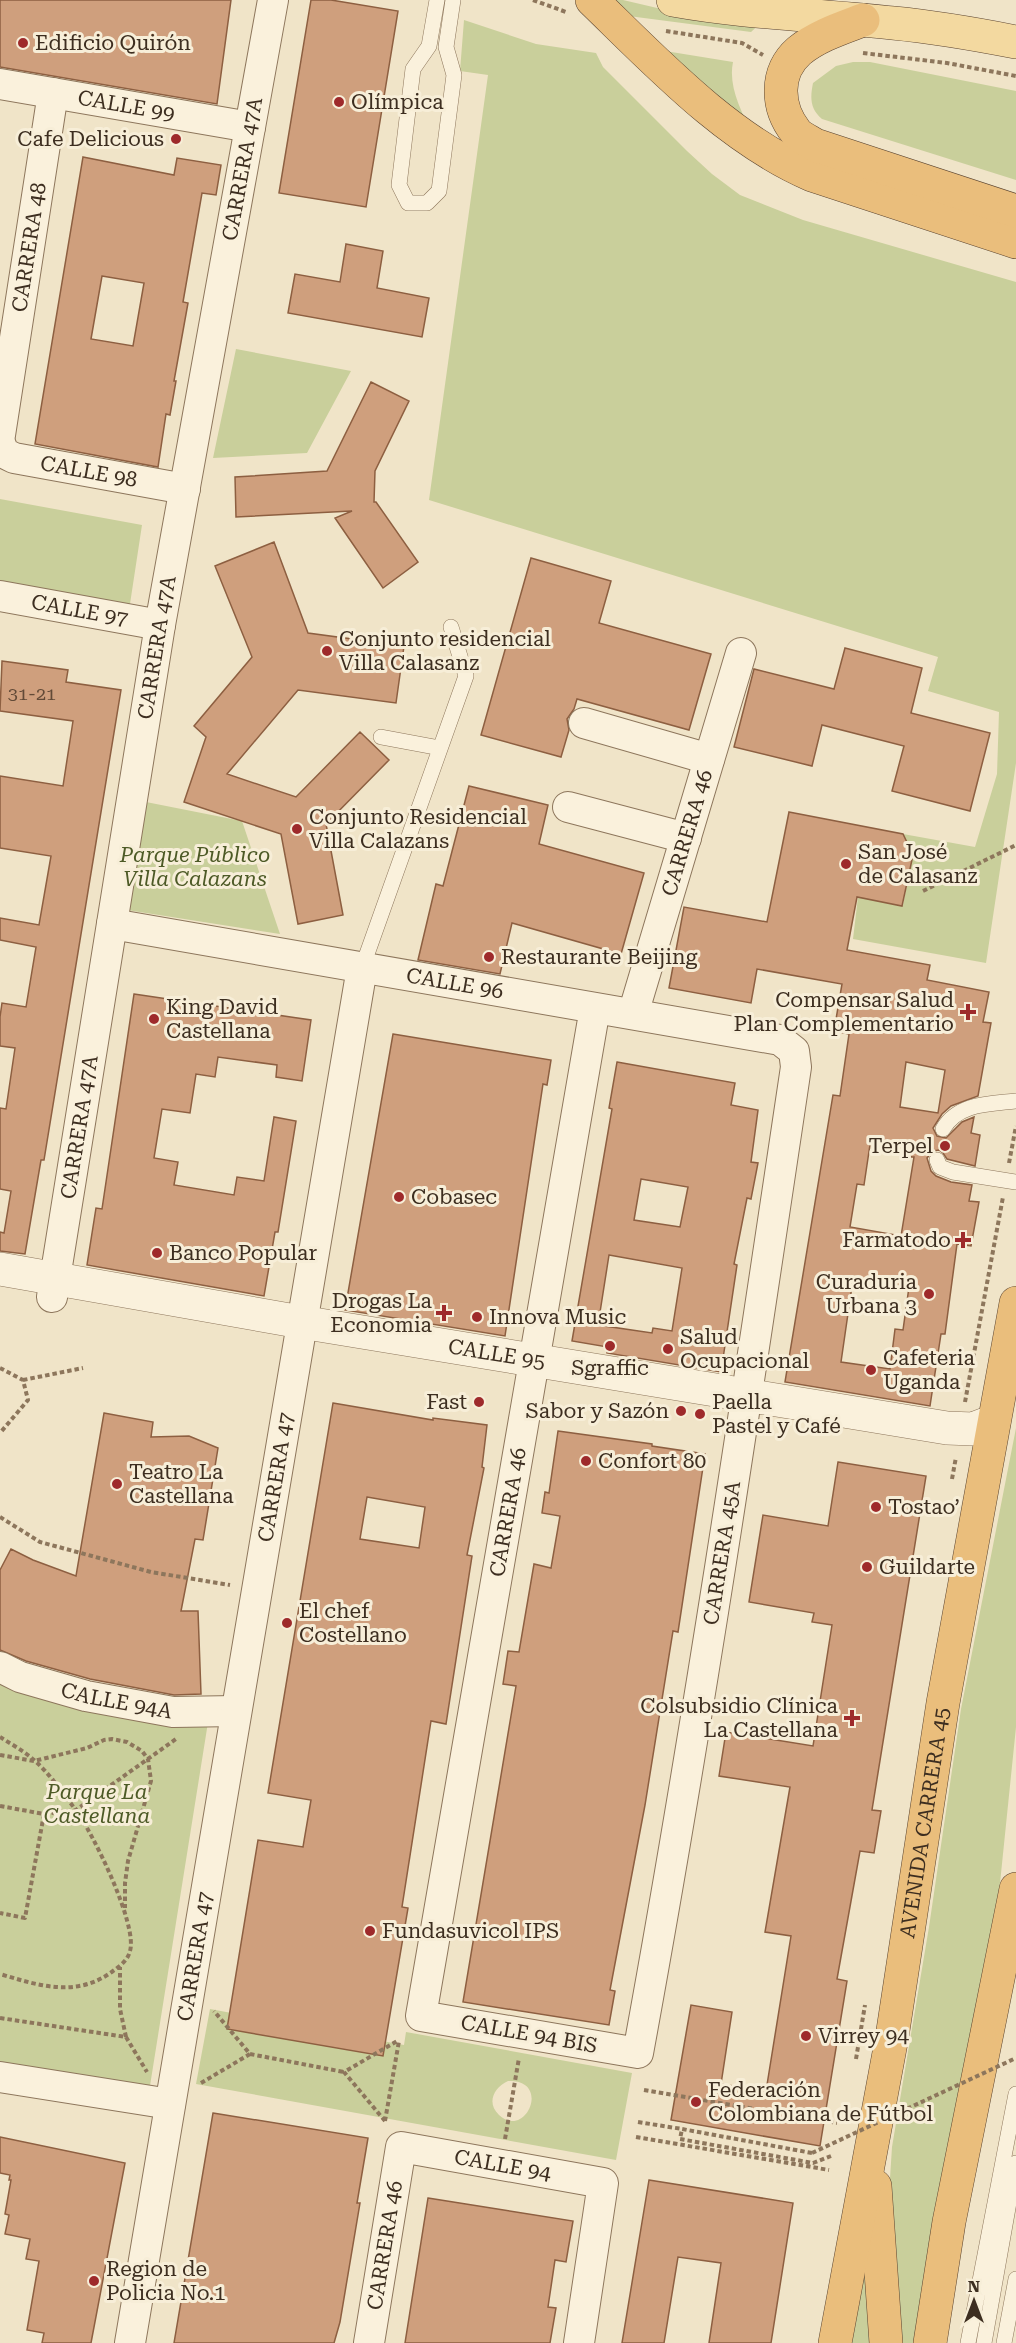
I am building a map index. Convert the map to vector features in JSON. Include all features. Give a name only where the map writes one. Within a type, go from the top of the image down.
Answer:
[{"type":"highway","points":[[592,0],[710,110],[752,143],[784,164],[1016,242]]},
{"type":"highway","points":[[863,20],[826,35],[799,51],[784,71],[780,89],[784,112],[797,133],[815,145],[1016,211]]},
{"type":"highway","name":"AVENIDA CARRERA 45","points":[[835,2343],[892,2037],[942,1703],[1016,1304]]},
{"type":"highway","points":[[930,2343],[949,2222],[1016,1889]]},
{"type":"highway","points":[[872,2143],[886,2343]]},
{"type":"main road","points":[[673,0],[959,31],[1016,42]]},
{"type":"street","name":"CARRERA 47A","points":[[54,1288],[160,624],[273,0]]},
{"type":"street","name":"CALLE 99","points":[[0,84],[250,127]]},
{"type":"street","name":"CARRERA 48","points":[[0,435],[53,93]]},
{"type":"street","name":"CALLE 98","points":[[0,443],[4,453],[14,458],[185,489]]},
{"type":"street","name":"CALLE 97","points":[[0,596],[160,624]]},
{"type":"street","name":"CARRERA 46","points":[[633,1014],[741,653]]},
{"type":"street","points":[[584,723],[709,759]]},
{"type":"street","points":[[568,807],[686,838]]},
{"type":"street","name":"CALLE 96","points":[[112,924],[780,1040],[794,1051]]},
{"type":"street","name":"CARRERA 47","points":[[130,2343],[362,968]]},
{"type":"street","name":"CARRERA 46","points":[[421,2016],[595,1008]]},
{"type":"street","name":"CARRERA 45A","points":[[638,2053],[746,1404],[796,1067],[794,1051]]},
{"type":"street","name":"CALLE 95","points":[[0,1269],[54,1288]]},
{"type":"street","name":"CALLE 95","points":[[0,1287],[54,1288],[746,1404],[960,1430],[973,1430],[994,1421]]},
{"type":"street","name":"CALLE 95","points":[[746,1404],[942,1445],[968,1452],[987,1465]]},
{"type":"street","name":"CALLE 94A","points":[[0,1667],[20,1677],[86,1696],[173,1712],[236,1711]]},
{"type":"street","name":"CALLE 94 BIS","points":[[421,2016],[638,2053]]},
{"type":"street","points":[[0,2078],[170,2104]]},
{"type":"street","name":"CARRERA 46","points":[[369,2343],[401,2147]]},
{"type":"street","name":"CALLE 94","points":[[401,2147],[603,2183],[579,2343]]},
{"type":"lane","points":[[437,0],[429,46],[413,69],[399,185],[408,202],[427,203],[439,191],[454,75],[446,47],[453,0]]},
{"type":"lane","name":"CARRERA 47","points":[[362,968],[466,675],[452,627]]},
{"type":"lane","points":[[381,737],[440,748]]},
{"type":"lane","points":[[942,1129],[948,1120],[973,1106],[1016,1101]]},
{"type":"lane","points":[[937,1160],[940,1167],[953,1172],[1016,1182]]},
{"type":"lane","points":[[968,2343],[1016,2094]]},
{"type":"lane","points":[[984,2343],[1016,2163]]},
{"type":"lane","points":[[1004,2343],[1016,2279]]},
{"type":"path","points":[[655,30],[742,43]]},
{"type":"path","points":[[867,52],[947,63],[1016,76]]},
{"type":"path","points":[[923,891],[1016,845]]},
{"type":"path","points":[[0,1368],[24,1380],[83,1368]]},
{"type":"path","points":[[0,1433],[28,1400],[24,1380]]},
{"type":"path","points":[[0,1517],[40,1542],[151,1572],[258,1589]]},
{"type":"path","points":[[0,1806],[44,1814],[76,1810],[184,1733]]},
{"type":"path","points":[[0,1737],[34,1761],[76,1810],[105,1865],[125,1910],[132,1939],[130,1952],[120,1966],[94,1983],[66,1989],[35,1984],[0,1974]]},
{"type":"path","points":[[0,1755],[34,1761],[87,1748],[112,1739],[135,1745],[148,1759],[151,1774],[150,1787],[128,1861],[125,1910]]},
{"type":"path","points":[[0,1913],[25,1918],[44,1814]]},
{"type":"path","points":[[120,1966],[120,2009],[126,2037],[152,2080]]},
{"type":"path","points":[[210,2005],[250,2054],[344,2072],[385,2121],[399,2040],[344,2072]]},
{"type":"path","points":[[0,2018],[126,2037]]},
{"type":"path","points":[[504,2143],[520,2049]]},
{"type":"path","points":[[194,2087],[250,2054]]},
{"type":"path","points":[[638,2122],[812,2153],[1016,2058]]},
{"type":"path","points":[[644,2090],[837,2123]]},
{"type":"path","points":[[682,2129],[680,2139],[813,2163],[831,2156]]},
{"type":"path","points":[[636,2137],[829,2170]]},
{"type":"green space","points":[[604,0],[623,0],[670,11],[763,21],[751,32],[621,15]]},
{"type":"green space","points":[[464,20],[536,44],[596,53],[603,67],[687,151],[740,195],[803,220],[1016,282],[1016,763],[986,963],[853,939],[858,897],[903,905],[913,855],[903,834],[975,847],[997,774],[999,712],[928,691],[938,657],[429,500],[488,75],[460,71]]},
{"type":"green space","points":[[659,50],[733,62],[734,89],[751,132]]},
{"type":"green space","points":[[853,62],[870,62],[1016,91],[1016,180],[822,119],[812,103],[813,83],[836,66]]},
{"type":"green space","points":[[236,349],[351,371],[307,453],[213,458]]},
{"type":"green space","points":[[0,499],[142,525],[128,617],[0,591]]},
{"type":"green space","name":"Parque Público Villa Calazans","points":[[146,802],[242,821],[280,934],[127,910]]},
{"type":"green space","points":[[1016,1428],[1016,1727],[999,1893],[915,2343],[899,2343],[889,2194],[892,2147],[929,1927],[961,1709]]},
{"type":"green space","name":"Parque La Castellana","points":[[0,1674],[209,1716],[149,2092],[0,2065]]},
{"type":"green space","points":[[210,2009],[404,2045],[406,2032],[632,2073],[616,2160],[196,2084]],"holes":[[[508,2081],[521,2083],[529,2089],[532,2097],[530,2107],[518,2120],[509,2121],[495,2110],[493,2096],[499,2087]]]},
{"type":"green space","points":[[866,2245],[873,2343],[849,2343]]},
{"type":"building","points":[[0,0],[231,0],[217,104],[0,67]]},
{"type":"building","name":"Olímpica","points":[[311,0],[331,0],[398,11],[366,207],[279,193]]},
{"type":"building","points":[[83,157],[174,175],[177,158],[221,165],[216,195],[202,193],[183,302],[188,303],[174,381],[176,381],[170,415],[166,414],[158,467],[35,444]],"holes":[[[102,276],[144,283],[133,346],[91,339]]]},
{"type":"building","points":[[346,244],[383,251],[377,288],[429,298],[422,337],[288,313],[295,274],[340,282]]},
{"type":"building","points":[[371,382],[409,401],[375,471],[374,502],[418,562],[383,588],[335,518],[352,511],[236,517],[235,477],[327,471]]},
{"type":"building","points":[[274,542],[308,633],[404,646],[396,703],[298,690],[227,774],[296,797],[360,732],[389,760],[326,824],[343,915],[298,924],[281,834],[184,802],[206,737],[194,726],[252,657],[215,566]]},
{"type":"building","points":[[531,558],[611,581],[599,623],[711,654],[689,730],[577,699],[567,719],[569,730],[561,757],[481,735]]},
{"type":"building","points":[[845,648],[922,668],[911,713],[990,733],[970,811],[892,791],[904,746],[822,725],[812,766],[734,747],[754,669],[834,689]]},
{"type":"building","points":[[2,661],[68,670],[66,682],[121,690],[44,1160],[41,1160],[25,1254],[0,1251],[0,1232],[4,1233],[11,1191],[0,1189],[0,1108],[6,1109],[15,1048],[0,1046],[0,1017],[2,1003],[26,1007],[36,947],[0,940],[0,918],[39,925],[51,856],[0,848],[0,776],[63,786],[73,721],[0,711]]},
{"type":"building","points":[[469,786],[548,805],[539,844],[644,873],[621,954],[512,923],[500,974],[418,960],[436,884],[443,886]]},
{"type":"building","points":[[789,812],[903,834],[913,855],[902,906],[857,897],[847,950],[930,965],[927,980],[989,992],[983,1022],[991,1023],[978,1096],[951,1106],[942,1114],[933,1128],[937,1136],[946,1138],[962,1122],[974,1117],[971,1133],[980,1135],[975,1166],[947,1159],[939,1150],[933,1151],[927,1158],[931,1171],[936,1176],[951,1182],[972,1185],[969,1201],[979,1202],[971,1246],[957,1244],[945,1334],[941,1334],[930,1406],[785,1382],[833,1095],[840,1096],[849,1034],[834,1031],[842,984],[757,969],[751,1003],[669,988],[684,907],[767,922]],"holes":[[[906,1062],[945,1070],[938,1113],[900,1107]],[[871,1138],[913,1144],[911,1157],[914,1157],[901,1236],[850,1227],[857,1184],[864,1185]],[[853,1279],[909,1287],[903,1330],[895,1329],[890,1369],[841,1362]]]},
{"type":"building","points":[[134,994],[311,1020],[302,1081],[276,1077],[277,1065],[218,1057],[215,1077],[196,1074],[190,1113],[162,1109],[154,1158],[178,1162],[174,1185],[234,1195],[237,1177],[264,1181],[274,1117],[296,1121],[278,1232],[275,1232],[264,1296],[87,1265],[96,1208],[102,1209]]},
{"type":"building","points":[[393,1034],[551,1060],[547,1085],[543,1084],[505,1336],[345,1310]]},
{"type":"building","points":[[617,1062],[735,1083],[731,1105],[758,1110],[751,1162],[758,1163],[751,1199],[747,1198],[734,1264],[737,1265],[721,1372],[607,1353],[608,1347],[572,1341],[612,1109],[609,1108]],"holes":[[[641,1179],[688,1187],[680,1227],[634,1220]],[[609,1255],[682,1268],[672,1331],[653,1328],[652,1333],[598,1325]]]},
{"type":"building","points":[[333,1403],[433,1420],[433,1418],[487,1425],[482,1467],[484,1468],[467,1555],[472,1556],[446,1724],[431,1721],[402,1907],[408,1908],[383,2056],[227,2029],[258,1840],[303,1847],[311,1800],[268,1793]],"holes":[[[367,1497],[425,1507],[419,1548],[360,1539]]]},
{"type":"building","points":[[104,1413],[153,1422],[151,1437],[189,1436],[218,1448],[203,1540],[195,1539],[181,1611],[198,1611],[201,1694],[174,1695],[90,1679],[26,1661],[0,1650],[0,1570],[11,1549],[76,1576]]},
{"type":"building","points":[[558,1431],[705,1454],[678,1632],[673,1631],[645,1805],[610,1990],[615,1991],[609,2025],[463,2002],[516,1686],[503,1684],[508,1651],[519,1652],[534,1564],[551,1568],[560,1516],[542,1513],[545,1492],[549,1493]]},
{"type":"building","points":[[838,1462],[926,1476],[872,1810],[881,1811],[874,1853],[860,1851],[837,1979],[847,1981],[820,2146],[671,2120],[691,2005],[732,2012],[721,2084],[766,2091],[791,1936],[765,1932],[790,1787],[719,1776],[726,1732],[813,1746],[832,1625],[812,1622],[814,1613],[749,1602],[763,1515],[828,1526]]},
{"type":"building","points":[[213,2113],[368,2138],[357,2203],[360,2203],[340,2322],[334,2343],[174,2343]]},
{"type":"building","points":[[0,2137],[125,2163],[91,2343],[42,2343],[44,2333],[27,2330],[39,2261],[26,2259],[30,2239],[5,2234],[9,2215],[5,2214],[11,2180],[9,2180],[10,2175],[0,2173]]},
{"type":"building","points":[[649,2180],[793,2203],[771,2343],[709,2343],[721,2263],[678,2257],[664,2343],[622,2343]]},
{"type":"building","points":[[428,2198],[573,2221],[566,2262],[555,2260],[548,2307],[556,2308],[550,2343],[405,2343]]},
{"type":"place","name":"Edificio Quirón","points":[[23,43]]},
{"type":"place","name":"Olímpica","points":[[339,102]]},
{"type":"place","name":"Cafe Delicious","points":[[176,139]]},
{"type":"place","name":"Conjunto residencial Villa Calasanz","points":[[327,651]]},
{"type":"place","name":"Conjunto Residencial Villa Calazans","points":[[297,829]]},
{"type":"place","name":"San José de Calasanz","points":[[846,864]]},
{"type":"place","name":"Restaurante Beijing","points":[[489,957]]},
{"type":"place","name":"Compensar Salud Plan Complementario","points":[[968,1012]]},
{"type":"place","name":"King David Castellana","points":[[154,1019]]},
{"type":"place","name":"Terpel","points":[[945,1146]]},
{"type":"place","name":"Cobasec","points":[[399,1197]]},
{"type":"place","name":"Farmatodo","points":[[963,1240]]},
{"type":"place","name":"Banco Popular","points":[[157,1253]]},
{"type":"place","name":"Curaduria Urbana 3","points":[[929,1294]]},
{"type":"place","name":"Drogas La Economia","points":[[444,1313]]},
{"type":"place","name":"Innova Music","points":[[477,1317]]},
{"type":"place","name":"Sgraffic","points":[[610,1346]]},
{"type":"place","name":"Salud Ocupacional","points":[[668,1349]]},
{"type":"place","name":"Cafeteria Uganda","points":[[871,1370]]},
{"type":"place","name":"Fast","points":[[479,1402]]},
{"type":"place","name":"Sabor y Sazón","points":[[681,1411]]},
{"type":"place","name":"Paella Pastel y Café","points":[[700,1414]]},
{"type":"place","name":"Confort 80","points":[[586,1461]]},
{"type":"place","name":"Teatro La Castellana","points":[[117,1484]]},
{"type":"place","name":"Tostao’","points":[[876,1507]]},
{"type":"place","name":"Guildarte","points":[[867,1567]]},
{"type":"place","name":"El chef Costellano","points":[[287,1623]]},
{"type":"place","name":"Colsubsidio Clínica La Castellana","points":[[852,1718]]},
{"type":"place","name":"Fundasuvicol IPS","points":[[370,1931]]},
{"type":"place","name":"Virrey 94","points":[[806,2036]]},
{"type":"place","name":"Federación Colombiana de Fútbol","points":[[696,2102]]},
{"type":"place","name":"Region de Policia No.1","points":[[94,2281]]}]
